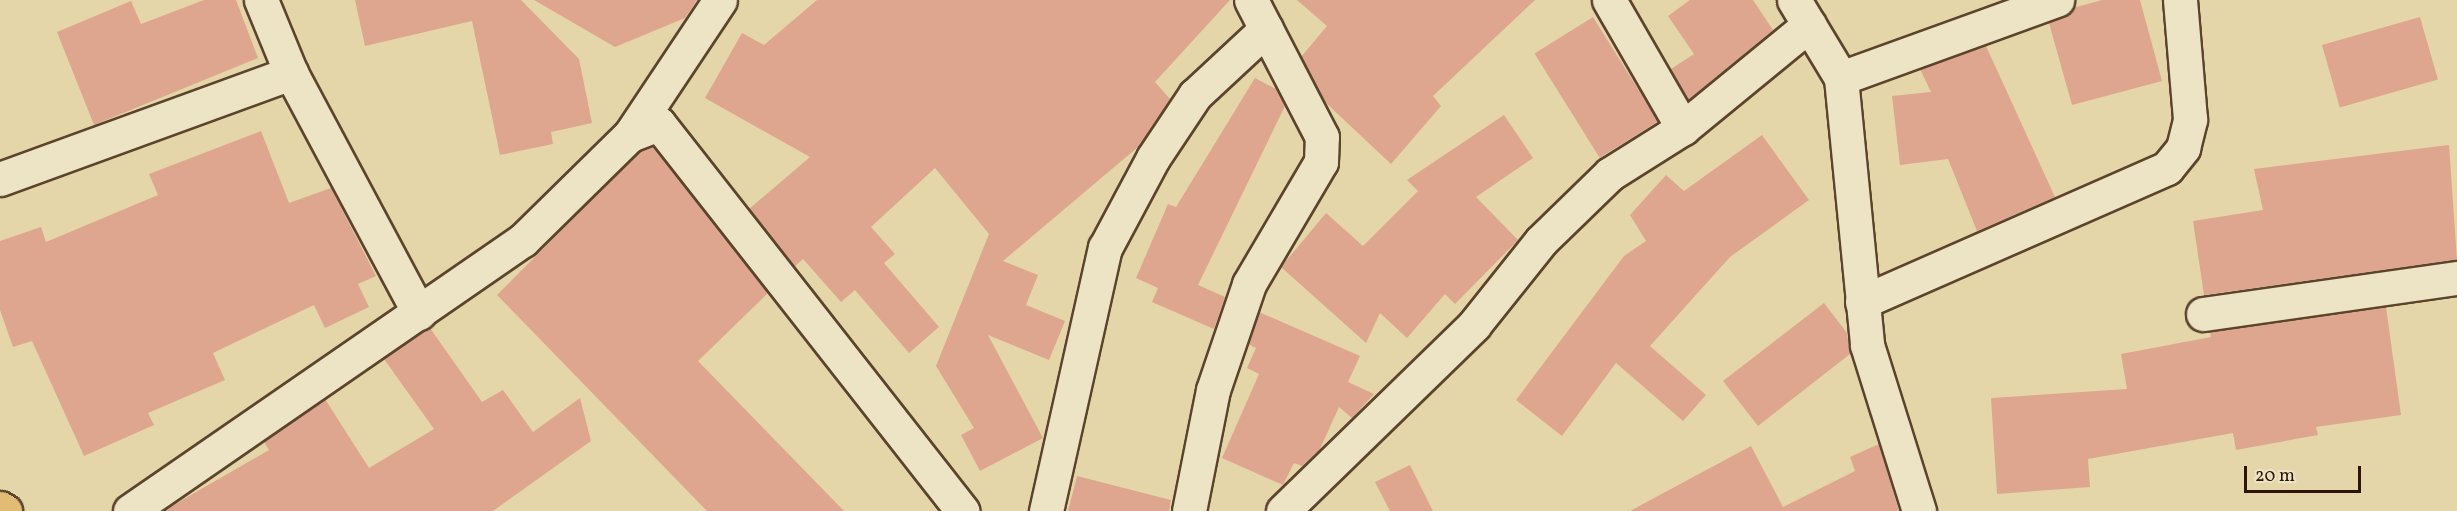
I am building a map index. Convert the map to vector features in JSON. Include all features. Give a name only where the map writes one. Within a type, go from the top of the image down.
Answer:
[{"type":"main road","points":[[0,508],[5,511]]},
{"type":"street","points":[[261,0],[291,73],[420,313]]},
{"type":"street","points":[[130,511],[523,240],[630,135],[720,0]]},
{"type":"street","points":[[1190,511],[1213,390],[1249,284],[1321,162],[1322,137],[1251,0]]},
{"type":"street","points":[[1609,0],[1683,128]]},
{"type":"street","points":[[1841,78],[2057,0]]},
{"type":"street","points":[[1862,302],[2167,168],[2183,148],[2190,119],[2180,0]]},
{"type":"street","points":[[1283,511],[1474,325],[1541,242],[1610,174],[1683,128],[1802,12],[1841,78],[1867,345],[1919,511]]},
{"type":"street","points":[[1046,511],[1105,248],[1153,158],[1195,95],[1266,29]]},
{"type":"street","points":[[0,179],[291,73]]},
{"type":"street","points":[[630,135],[659,124],[962,511]]},
{"type":"street","points":[[2203,314],[2457,278]]},
{"type":"building","points":[[204,0],[236,0],[258,58],[94,125],[57,32],[131,1],[141,24]]},
{"type":"building","points":[[355,0],[521,0],[579,59],[592,123],[551,132],[553,144],[500,155],[472,21],[365,46]]},
{"type":"building","points":[[534,0],[697,0],[685,18],[615,47]]},
{"type":"building","points":[[817,0],[1230,0],[1155,82],[1170,99],[1138,147],[1003,261],[1038,275],[1026,305],[1065,321],[1049,360],[988,335],[1043,438],[980,471],[961,435],[974,428],[936,366],[989,234],[935,168],[871,227],[895,254],[884,263],[939,327],[909,353],[855,290],[841,302],[803,259],[794,267],[749,209],[810,157],[705,98],[742,33],[764,45]]},
{"type":"building","points":[[1297,0],[1535,0],[1433,96],[1441,106],[1391,164],[1325,102],[1301,57],[1327,26]]},
{"type":"building","points":[[1690,0],[1753,0],[1773,30],[1688,100],[1671,69],[1694,54],[1668,16]]},
{"type":"building","points":[[2102,0],[2140,0],[2162,81],[2072,105],[2049,23],[2073,8]]},
{"type":"building","points":[[1593,17],[1658,121],[1600,158],[1534,54]]},
{"type":"building","points":[[2420,17],[2438,79],[2340,108],[2322,45]]},
{"type":"building","points":[[1986,46],[2055,197],[1977,231],[1948,159],[1900,165],[1892,96],[1931,92],[1920,69]]},
{"type":"building","points":[[1255,78],[1276,89],[1285,106],[1198,285],[1225,297],[1214,329],[1152,302],[1158,288],[1136,278],[1168,204],[1176,207]]},
{"type":"building","points":[[1504,115],[1533,158],[1476,197],[1518,240],[1455,304],[1445,294],[1407,338],[1380,313],[1366,343],[1281,267],[1326,213],[1363,246],[1418,191],[1407,180]]},
{"type":"building","points":[[261,131],[289,203],[331,188],[376,276],[358,284],[369,307],[325,328],[314,305],[213,353],[225,380],[148,413],[154,425],[84,456],[32,341],[13,347],[0,310],[0,241],[41,227],[46,242],[158,195],[149,174]]},
{"type":"building","points":[[1762,135],[1809,200],[1730,257],[1650,346],[1706,395],[1683,421],[1616,363],[1562,436],[1516,400],[1624,256],[1646,241],[1630,215],[1666,175],[1684,191]]},
{"type":"building","points":[[2449,145],[2457,260],[2204,295],[2193,221],[2263,210],[2254,169]]},
{"type":"building","points":[[653,146],[768,293],[698,361],[844,511],[707,511],[497,295],[640,151]]},
{"type":"building","points":[[1824,303],[1847,333],[1850,354],[1758,426],[1723,381]]},
{"type":"building","points":[[2386,307],[2401,415],[2316,427],[2318,435],[2236,450],[2233,433],[2088,459],[2090,487],[1997,494],[1991,398],[2127,389],[2121,354],[2211,337],[2210,332]]},
{"type":"building","points":[[1259,312],[1360,356],[1348,382],[1374,394],[1352,418],[1339,407],[1320,449],[1302,466],[1294,463],[1283,485],[1222,458],[1259,374],[1247,368],[1256,348],[1248,344]]},
{"type":"building","points":[[430,328],[482,402],[503,390],[533,432],[580,398],[591,441],[493,511],[163,511],[269,450],[264,442],[325,399],[369,468],[434,429],[384,359]]},
{"type":"building","points":[[1879,444],[1899,511],[1630,511],[1751,446],[1783,507],[1855,471],[1850,457]]},
{"type":"building","points":[[1410,465],[1433,511],[1390,511],[1375,482]]},
{"type":"building","points":[[1077,476],[1171,500],[1169,511],[1068,511]]}]
